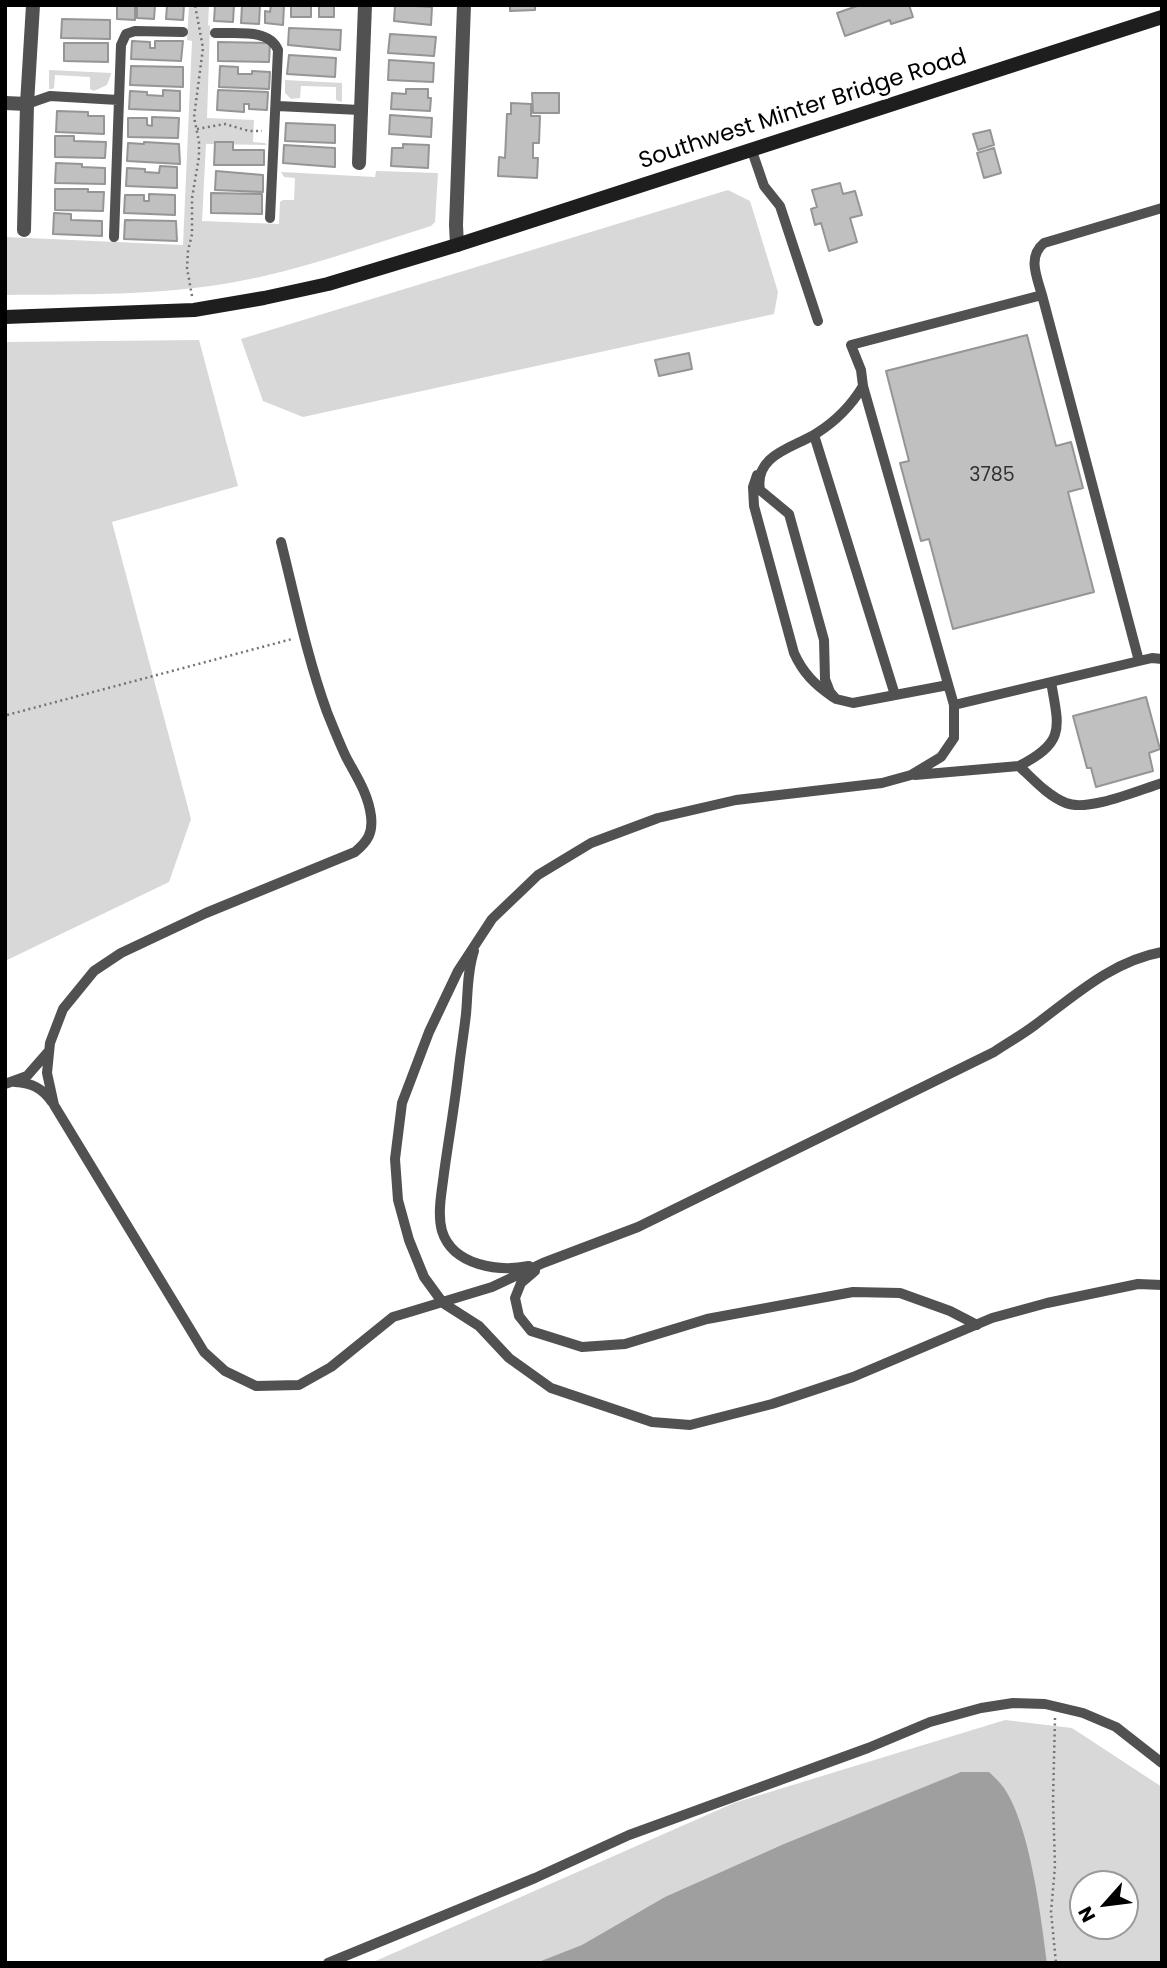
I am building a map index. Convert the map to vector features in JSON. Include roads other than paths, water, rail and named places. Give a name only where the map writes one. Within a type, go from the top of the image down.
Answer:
[{"type":"main road","name":"Southwest Minter Bridge Road","points":[[5,317],[194,310],[328,284],[457,245],[1162,17]]},
{"type":"street","points":[[24,230],[33,5]]},
{"type":"street","points":[[359,163],[365,5]]},
{"type":"street","points":[[457,245],[464,5]]},
{"type":"street","points":[[5,103],[27,104]]},
{"type":"lane","points":[[114,237],[121,45],[126,34],[135,30],[183,32]]},
{"type":"lane","points":[[215,33],[264,35],[275,41],[278,50],[270,218]]},
{"type":"lane","points":[[27,104],[50,96],[118,100]]},
{"type":"lane","points":[[277,106],[360,110]]},
{"type":"lane","points":[[752,150],[764,186],[780,206],[818,321]]},
{"type":"lane","points":[[1139,661],[1034,257],[1037,249],[1044,243],[1162,208]]},
{"type":"lane","points":[[911,775],[941,757],[954,738],[954,705],[863,386],[861,370],[851,345],[1042,295]]},
{"type":"lane","points":[[863,386],[853,404],[814,435],[787,447],[755,477],[754,506],[794,653],[809,678],[836,699],[853,703],[948,685]]},
{"type":"lane","points":[[814,435],[895,695]]},
{"type":"lane","points":[[764,466],[758,479],[760,490],[789,514],[796,532],[824,640],[825,678],[836,699]]},
{"type":"lane","points":[[54,1105],[47,1073],[50,1049],[63,1009],[94,971],[121,953],[206,914],[355,852],[367,843],[372,830],[365,794],[328,714],[281,541]]},
{"type":"lane","points":[[954,705],[1152,658],[1162,659]]},
{"type":"lane","points":[[1051,682],[1058,723],[1053,742],[1034,758],[1019,766],[911,775],[882,783],[736,800],[658,818],[590,844],[538,875],[492,919],[458,971],[425,1044],[402,1103],[395,1159],[398,1200],[409,1240],[424,1278],[443,1303],[479,1326],[509,1358],[551,1388],[652,1422],[690,1425],[772,1404],[853,1377],[992,1318],[1047,1303],[1138,1284],[1162,1285]]},
{"type":"lane","points":[[1019,766],[1052,795],[1068,804],[1088,805],[1162,783]]},
{"type":"lane","points":[[480,938],[467,984],[459,1072],[440,1212],[443,1232],[451,1246],[469,1260],[491,1267],[517,1268],[543,1263]]},
{"type":"lane","points":[[8,1083],[25,1083],[43,1089],[204,1352],[225,1371],[256,1386],[299,1384],[331,1367],[393,1317],[492,1287],[543,1263],[638,1227],[994,1052],[1115,968],[1162,952]]},
{"type":"lane","points":[[8,1083],[27,1076],[50,1049]]},
{"type":"lane","points":[[543,1263],[521,1283],[515,1298],[519,1317],[531,1331],[582,1347],[625,1344],[707,1319],[853,1292],[900,1293],[950,1311],[977,1325]]},
{"type":"lane","points":[[328,1963],[535,1878],[629,1835],[856,1753],[930,1722],[981,1708],[1013,1703],[1083,1713],[1116,1727],[1162,1763]]}]
